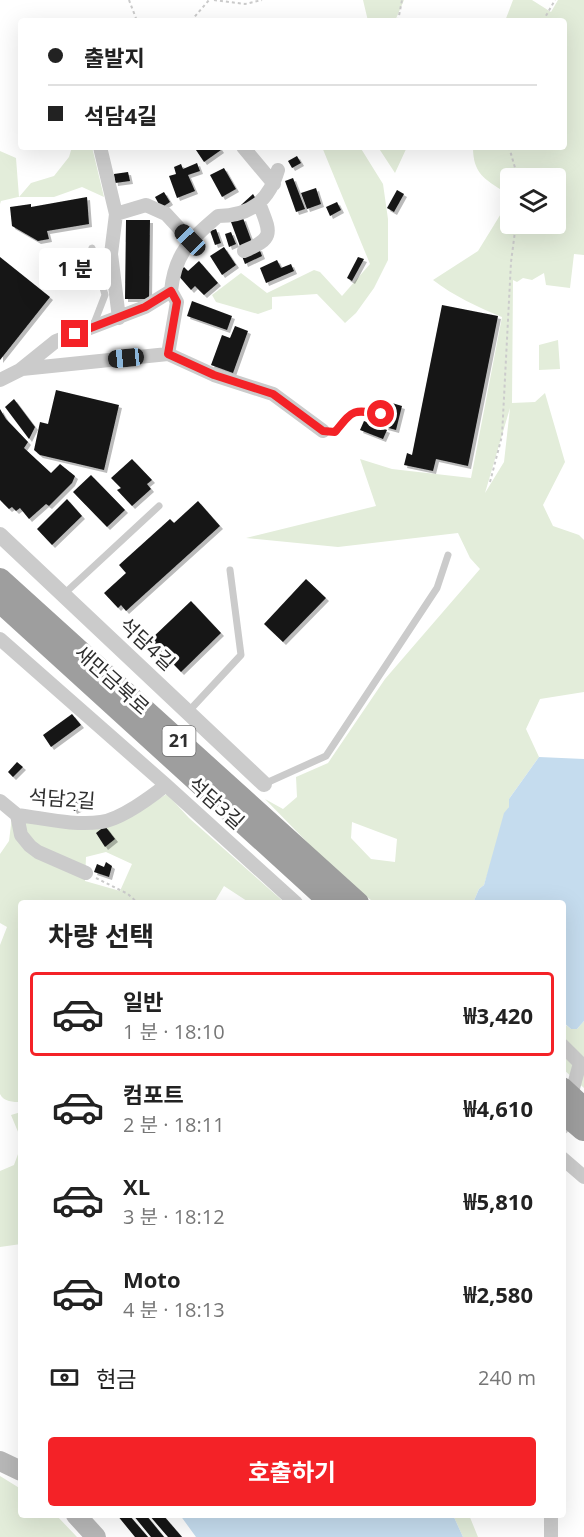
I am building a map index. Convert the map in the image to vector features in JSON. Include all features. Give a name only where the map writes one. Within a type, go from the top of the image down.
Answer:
[{"type":"highway","name":"새만금북로","points":[[0,579],[355,900]]},
{"type":"highway","name":"새만금북로","points":[[0,602],[328,900]]},
{"type":"highway","points":[[566,1091],[584,1107]]},
{"type":"highway","points":[[566,1117],[576,1130]]},
{"type":"main road","points":[[0,1461],[18,1470]]},
{"type":"main road","points":[[79,1518],[96,1537]]},
{"type":"street","points":[[101,150],[116,214],[111,254],[118,318]]},
{"type":"street","points":[[168,354],[177,302],[171,291],[173,272],[190,240],[218,216],[234,216],[259,203],[276,177],[246,150]]},
{"type":"street","points":[[244,251],[262,244],[267,237],[268,228],[259,203]]},
{"type":"street","points":[[116,214],[146,205],[166,214],[190,240]]},
{"type":"street","points":[[0,380],[20,369],[56,341],[145,307],[171,291]]},
{"type":"street","points":[[20,369],[168,354],[214,375],[273,394],[323,431]]},
{"type":"street","name":"석담4길","points":[[0,535],[264,784]]},
{"type":"street","name":"석담3길","points":[[0,639],[293,900]]},
{"type":"street","name":"석담2길","points":[[16,815],[67,821],[103,822],[144,803],[166,785]]},
{"type":"street","name":"석담2길","points":[[0,801],[16,815],[21,834],[30,846],[38,852],[86,873]]},
{"type":"street","points":[[566,1049],[582,1065],[576,1130]]},
{"type":"street","points":[[566,1161],[584,1177]]},
{"type":"street","points":[[551,1518],[551,1537]]},
{"type":"lane","points":[[92,248],[105,295],[93,326]]},
{"type":"lane","points":[[323,431],[335,432],[351,413],[361,410],[381,414]]},
{"type":"lane","points":[[64,594],[159,506]]},
{"type":"lane","points":[[264,784],[326,756],[437,588],[448,555]]},
{"type":"lane","points":[[188,712],[241,655],[230,570]]},
{"type":"path","points":[[129,0],[136,18]]},
{"type":"path","points":[[193,18],[208,0]]},
{"type":"path","points":[[214,0],[245,3],[262,0]]},
{"type":"path","points":[[399,18],[402,0]]},
{"type":"path","points":[[545,18],[555,0]]},
{"type":"path","points":[[510,150],[515,168]]},
{"type":"path","points":[[490,482],[502,436],[511,262],[515,234]]},
{"type":"path","points":[[86,873],[128,894],[135,900]]},
{"type":"green space","points":[[363,0],[404,0],[396,18],[367,18]]},
{"type":"green space","points":[[513,0],[532,0],[551,12],[558,0],[584,0],[584,255],[574,254],[570,288],[546,285],[544,273],[532,280],[523,278],[517,282],[513,280],[512,403],[535,402],[545,393],[565,462],[543,505],[553,526],[579,535],[584,540],[584,692],[540,699],[526,729],[539,757],[509,799],[509,807],[484,885],[479,889],[474,900],[371,900],[343,879],[265,799],[283,809],[297,797],[296,777],[328,763],[385,679],[480,569],[470,558],[458,533],[338,547],[246,538],[376,506],[360,459],[392,469],[471,478],[502,317],[466,301],[433,280],[478,251],[500,215],[500,234],[566,234],[566,168],[500,168],[500,189],[481,174],[475,163],[473,150],[567,150],[567,18],[506,18]],"holes":[[[510,408],[504,462],[485,493]],[[352,822],[397,839],[395,862],[371,859],[351,838]]]},
{"type":"green space","points":[[71,150],[93,150],[104,197],[82,187],[54,197],[19,197],[31,183],[54,176],[69,157]]},
{"type":"green space","points":[[323,150],[362,150],[383,184],[388,219],[388,260],[374,288],[356,313],[345,323],[317,294],[272,297],[272,309],[258,314],[216,302],[212,295],[241,273],[267,293],[314,270],[320,272],[342,296],[370,264]]},
{"type":"green space","points":[[380,150],[406,150],[395,173]]},
{"type":"green space","points":[[0,151],[16,158],[19,197],[1,201],[0,204]]},
{"type":"green space","points":[[558,340],[560,369],[539,370],[539,345]]},
{"type":"green space","points":[[167,794],[189,818],[282,900],[245,900],[224,886],[216,900],[18,900],[18,1102],[6,1100],[0,1094],[0,945],[7,927],[0,923],[0,854],[9,841],[12,817],[117,823]],"holes":[[[106,852],[132,864],[120,891],[85,881],[86,857]]]},
{"type":"green space","points":[[584,1021],[584,1088],[566,1072],[566,1025],[571,1029],[577,1029]]},
{"type":"green space","points":[[18,1113],[18,1132],[11,1115]]},
{"type":"green space","points":[[18,1154],[18,1244],[0,1247],[0,1171],[14,1165]]},
{"type":"green space","points":[[0,1476],[18,1487],[18,1518],[59,1518],[77,1537],[0,1537]]},
{"type":"green space","points":[[454,1518],[470,1518],[478,1537],[463,1537]]},
{"type":"water","points":[[539,757],[584,759],[584,1021],[577,1029],[571,1029],[566,1025],[566,900],[474,900],[479,889],[484,885],[504,813],[509,807],[509,799]]},
{"type":"water","points":[[182,1518],[454,1518],[463,1537],[196,1537]]},
{"type":"building","points":[[196,150],[221,150],[204,162]]},
{"type":"building","points":[[297,156],[301,163],[292,168],[288,161]]},
{"type":"building","points":[[197,163],[200,171],[188,175],[195,191],[177,198],[169,176],[176,174],[174,167],[181,164],[183,169]]},
{"type":"building","points":[[224,168],[236,189],[222,197],[210,175]]},
{"type":"building","points":[[128,172],[130,181],[115,183],[114,174]]},
{"type":"building","points":[[293,178],[305,209],[296,212],[285,181]]},
{"type":"building","points":[[316,188],[321,204],[307,209],[301,193]]},
{"type":"building","points":[[397,190],[404,194],[394,212],[387,208]]},
{"type":"building","points":[[164,192],[170,202],[161,208],[155,197]]},
{"type":"building","points":[[253,194],[256,199],[245,209],[241,205]]},
{"type":"building","points":[[87,197],[89,224],[47,231],[49,239],[38,241],[12,226],[10,207],[31,204],[31,207]]},
{"type":"building","points":[[337,202],[341,210],[330,216],[326,207]]},
{"type":"building","points":[[243,218],[253,245],[241,249],[231,222]]},
{"type":"building","points":[[126,220],[150,220],[149,299],[125,299]]},
{"type":"building","points":[[216,229],[221,243],[215,245],[210,231]]},
{"type":"building","points":[[231,232],[236,244],[229,247],[225,234]]},
{"type":"building","points":[[224,247],[236,265],[222,275],[210,256]]},
{"type":"building","points":[[259,248],[262,256],[245,264],[242,256]]},
{"type":"building","points":[[0,257],[50,297],[0,360]]},
{"type":"building","points":[[358,257],[364,259],[352,281],[347,278]]},
{"type":"building","points":[[277,260],[281,268],[291,264],[294,271],[266,283],[260,268]]},
{"type":"building","points":[[199,261],[218,283],[204,295],[195,286],[191,290],[177,274],[184,267],[188,271]]},
{"type":"building","points":[[192,301],[232,316],[227,330],[187,316]]},
{"type":"building","points":[[442,305],[498,316],[468,466],[436,459],[433,471],[404,465],[407,453],[412,455]]},
{"type":"building","points":[[235,326],[248,331],[233,373],[211,365],[222,335],[230,338]]},
{"type":"building","points":[[56,390],[119,405],[104,470],[40,455],[34,450],[40,422],[48,424]]},
{"type":"building","points":[[14,399],[35,427],[29,439],[5,407]]},
{"type":"building","points":[[392,403],[402,406],[396,430],[385,427]]},
{"type":"building","points":[[0,409],[6,419],[28,442],[24,448],[51,473],[60,464],[75,476],[72,483],[49,506],[46,504],[29,519],[20,508],[16,511],[12,507],[9,509],[0,500]]},
{"type":"building","points":[[364,421],[387,430],[383,439],[360,430]]},
{"type":"building","points":[[132,459],[152,480],[147,484],[151,489],[132,506],[117,490],[121,488],[111,478]]},
{"type":"building","points":[[91,475],[125,510],[107,527],[73,492]]},
{"type":"building","points":[[67,499],[82,516],[52,545],[37,529]]},
{"type":"building","points":[[198,501],[220,526],[126,611],[121,605],[118,608],[104,593],[126,573],[119,565],[170,519],[174,523]]},
{"type":"building","points":[[306,579],[326,598],[283,642],[264,624]]},
{"type":"building","points":[[191,601],[221,633],[181,672],[150,640]]},
{"type":"building","points":[[72,714],[81,725],[51,747],[43,735]]},
{"type":"building","points":[[17,762],[23,767],[13,777],[8,772]]},
{"type":"building","points":[[84,792],[89,804],[74,811],[69,798]]},
{"type":"building","points":[[105,826],[115,839],[105,847],[96,833]]},
{"type":"building","points":[[106,862],[112,866],[109,877],[94,872],[97,864],[104,867]]},
{"type":"building","points":[[119,1518],[132,1518],[148,1537],[135,1537]]},
{"type":"building","points":[[135,1518],[148,1518],[164,1537],[151,1537]]},
{"type":"building","points":[[152,1518],[166,1518],[182,1537],[168,1537]]},
{"type":"route","points":[[75,334],[145,307],[171,291],[177,302],[168,354],[214,375],[273,394],[323,431],[335,432],[351,413],[361,410],[381,414]]}]
